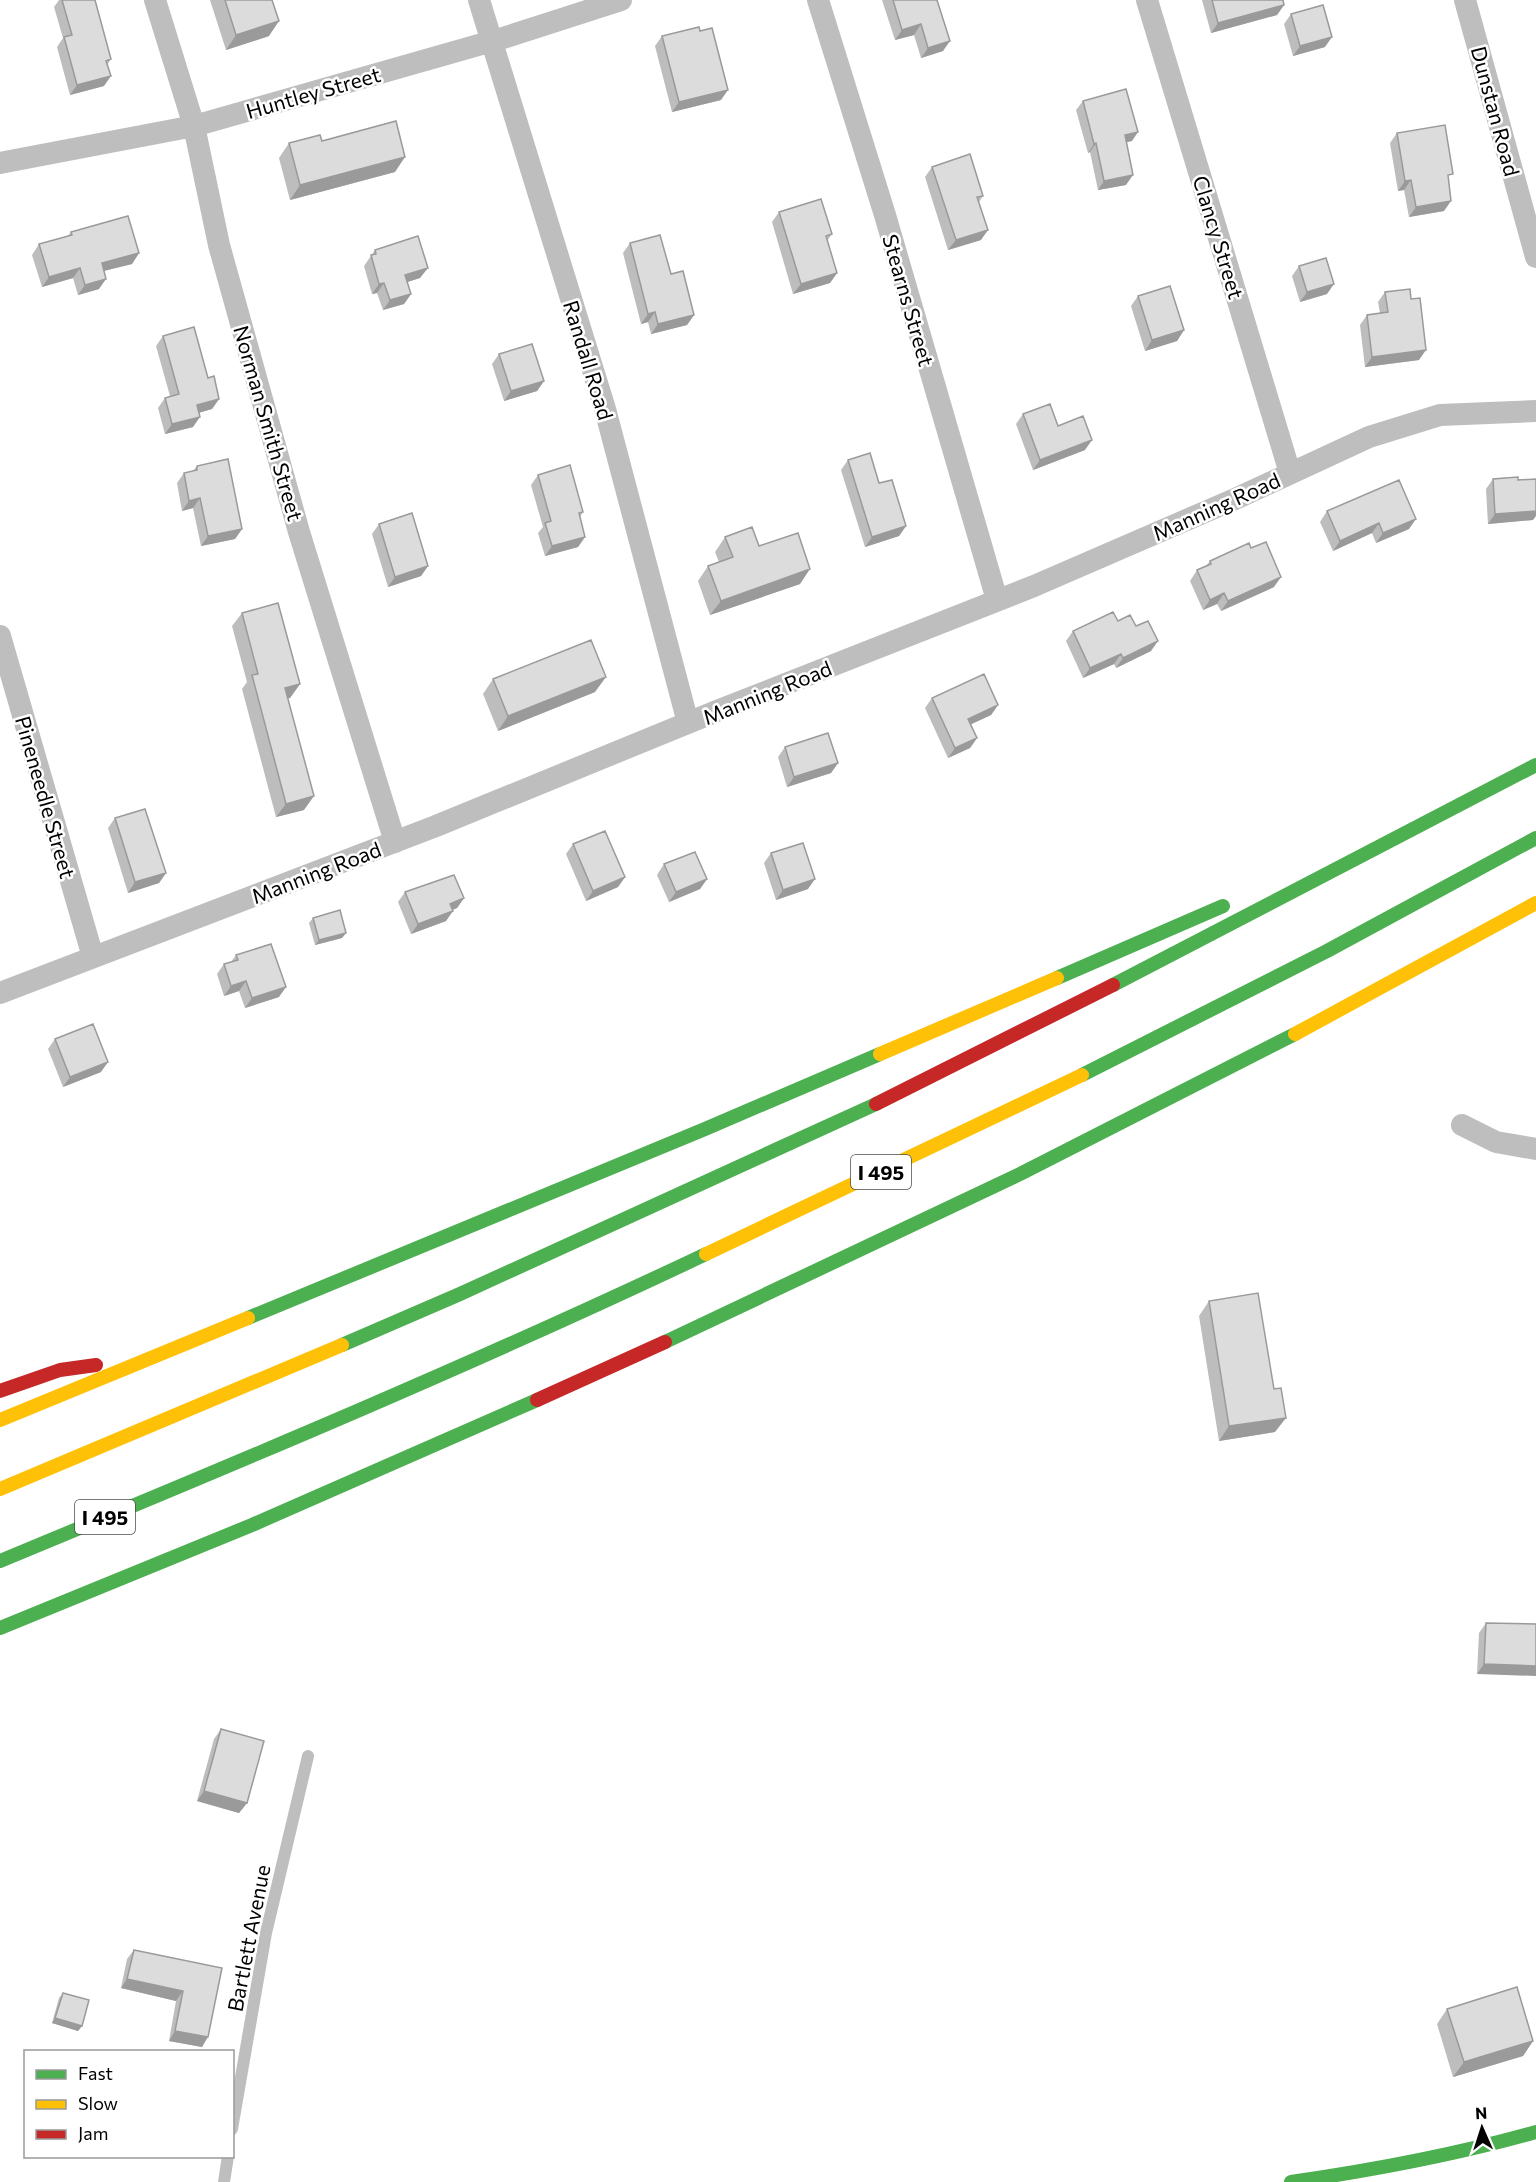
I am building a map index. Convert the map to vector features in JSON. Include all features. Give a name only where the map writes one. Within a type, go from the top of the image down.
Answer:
[{"type":"main road","points":[[0,1489],[460,1294],[846,1119],[1038,1024],[1536,765]]},
{"type":"main road","points":[[1293,876],[1478,796]]},
{"type":"main road","name":"I 495","points":[[0,1561],[316,1430],[683,1265],[1138,1048],[1327,951],[1536,838]]},
{"type":"main road","points":[[0,1420],[705,1129],[1239,899]]},
{"type":"main road","points":[[0,1628],[210,1543],[420,1453],[892,1236],[1140,1115],[1398,979],[1536,903]]},
{"type":"main road","points":[[0,1391],[60,1370],[163,1354]]},
{"type":"main road","points":[[42,1626],[210,1543]]},
{"type":"main road","points":[[1291,2182],[1424,2161],[1536,2132]]},
{"type":"street","name":"Norman Smith Street","points":[[155,0],[194,126],[219,245],[296,520],[394,842]]},
{"type":"street","name":"Randall Road","points":[[479,0],[605,409],[688,723]]},
{"type":"street","name":"Huntley Street","points":[[0,163],[194,126],[491,41],[621,0]]},
{"type":"street","name":"Stearns Street","points":[[818,0],[885,215],[997,600]]},
{"type":"street","name":"Clancy Street","points":[[1147,0],[1290,473]]},
{"type":"street","name":"Dunstan Road","points":[[1465,0],[1536,257]]},
{"type":"street","name":"Manning Road","points":[[0,993],[394,842],[997,600],[1224,504],[1369,437],[1440,415],[1536,411]]},
{"type":"street","name":"Pineneedle Street","points":[[0,636],[93,957]]},
{"type":"street","points":[[1462,1125],[1496,1142],[1536,1149]]},
{"type":"lane","name":"Bartlett Avenue","points":[[234,2118],[266,1934],[308,1756]]},
{"type":"lane","points":[[224,2182],[228,2158]]},
{"type":"building","points":[[62,0],[95,0],[111,59],[106,61],[111,76],[77,85],[64,37],[72,35]]},
{"type":"building","points":[[225,0],[272,0],[279,21],[236,35]]},
{"type":"building","points":[[893,0],[937,0],[950,41],[928,48],[921,24],[902,30]]},
{"type":"building","points":[[1212,0],[1283,0],[1284,5],[1218,23]]},
{"type":"building","points":[[1323,5],[1332,37],[1300,46],[1291,14]]},
{"type":"building","points":[[699,27],[700,31],[712,28],[728,90],[679,102],[662,36]]},
{"type":"building","points":[[1126,89],[1138,132],[1125,135],[1133,175],[1104,181],[1096,143],[1094,144],[1083,101]]},
{"type":"building","points":[[396,121],[405,157],[300,185],[289,143],[320,135],[322,141]]},
{"type":"building","points":[[1445,125],[1453,174],[1448,175],[1451,201],[1416,207],[1411,180],[1405,181],[1397,133]]},
{"type":"building","points":[[970,154],[983,196],[977,197],[988,230],[956,240],[932,167]]},
{"type":"building","points":[[821,199],[832,234],[826,236],[837,273],[801,284],[779,212]]},
{"type":"building","points":[[128,216],[139,253],[102,263],[106,279],[85,285],[80,268],[49,277],[39,244],[72,235],[71,232]]},
{"type":"building","points":[[660,235],[671,274],[683,271],[694,315],[658,324],[655,312],[648,314],[630,243]]},
{"type":"building","points":[[418,236],[428,268],[405,275],[411,294],[390,300],[384,283],[379,284],[371,255],[376,254],[375,250]]},
{"type":"building","points":[[1326,258],[1334,284],[1307,292],[1299,266]]},
{"type":"building","points":[[1170,286],[1184,330],[1152,340],[1138,296]]},
{"type":"building","points":[[1410,289],[1411,299],[1420,298],[1426,350],[1372,357],[1367,315],[1388,312],[1385,292]]},
{"type":"building","points":[[194,327],[208,378],[214,376],[219,399],[197,405],[200,417],[172,424],[165,398],[179,394],[163,336]]},
{"type":"building","points":[[532,344],[544,381],[511,391],[499,354]]},
{"type":"building","points":[[1050,404],[1058,426],[1083,416],[1092,440],[1040,460],[1023,414]]},
{"type":"building","points":[[870,453],[879,483],[892,480],[906,526],[872,537],[848,460]]},
{"type":"building","points":[[228,459],[242,529],[208,536],[200,498],[189,501],[184,473],[197,470],[197,466]]},
{"type":"building","points":[[570,465],[583,512],[579,513],[585,537],[552,546],[545,523],[551,521],[538,475]]},
{"type":"building","points":[[1518,477],[1518,480],[1536,479],[1536,511],[1495,514],[1493,479]]},
{"type":"building","points":[[1399,480],[1416,519],[1383,533],[1379,523],[1340,541],[1327,511]]},
{"type":"building","points":[[412,513],[428,566],[395,577],[379,524]]},
{"type":"building","points":[[752,527],[759,546],[798,533],[810,569],[721,601],[708,566],[733,557],[725,537]]},
{"type":"building","points":[[1266,542],[1281,577],[1228,601],[1224,593],[1210,600],[1197,570],[1211,564],[1210,561],[1249,543],[1251,548]]},
{"type":"building","points":[[278,603],[300,684],[285,688],[314,796],[286,804],[252,675],[258,674],[242,613]]},
{"type":"building","points":[[1113,612],[1118,621],[1130,615],[1136,626],[1148,621],[1158,641],[1123,658],[1121,654],[1090,668],[1073,631]]},
{"type":"building","points":[[591,640],[606,677],[508,716],[493,679]]},
{"type":"building","points":[[984,674],[998,705],[968,719],[977,738],[955,748],[932,698]]},
{"type":"building","points":[[828,733],[838,763],[794,777],[785,747]]},
{"type":"building","points":[[145,809],[166,873],[135,882],[115,818]]},
{"type":"building","points":[[605,831],[625,877],[593,891],[573,844]]},
{"type":"building","points":[[803,843],[815,879],[783,890],[771,853]]},
{"type":"building","points":[[695,852],[707,879],[676,892],[664,864]]},
{"type":"building","points":[[454,875],[464,898],[450,904],[453,911],[418,924],[405,892]]},
{"type":"building","points":[[340,910],[346,933],[319,940],[313,918]]},
{"type":"building","points":[[271,944],[286,987],[252,998],[246,981],[231,986],[224,964],[238,960],[236,955]]},
{"type":"building","points":[[93,1024],[108,1062],[70,1077],[55,1039]]},
{"type":"building","points":[[1258,1293],[1274,1389],[1281,1388],[1286,1418],[1229,1426],[1209,1301]]},
{"type":"building","points":[[1486,1623],[1536,1624],[1536,1666],[1484,1664]]},
{"type":"building","points":[[221,1729],[264,1741],[247,1803],[204,1791]]},
{"type":"building","points":[[134,1950],[222,1968],[208,2037],[175,2031],[183,1991],[127,1979]]},
{"type":"building","points":[[1517,1987],[1533,2041],[1464,2062],[1447,2009]]},
{"type":"building","points":[[63,1993],[89,2000],[82,2026],[55,2018]]},
{"type":"traffic: fast","points":[[1113,985],[1536,765]]},
{"type":"traffic: fast","points":[[1082,1075],[1327,951],[1536,838]]},
{"type":"traffic: fast","points":[[1057,978],[1223,906]]},
{"type":"traffic: fast","points":[[665,1342],[1020,1174],[1295,1034]]},
{"type":"traffic: fast","points":[[248,1318],[880,1054]]},
{"type":"traffic: fast","points":[[342,1345],[460,1294],[876,1104]]},
{"type":"traffic: fast","points":[[0,1561],[443,1374],[706,1254]]},
{"type":"traffic: fast","points":[[0,1628],[252,1525],[537,1400]]},
{"type":"traffic: fast","points":[[1291,2182],[1414,2161],[1536,2132]]},
{"type":"traffic: slow","points":[[1295,1034],[1536,903]]},
{"type":"traffic: slow","points":[[880,1054],[1057,978]]},
{"type":"traffic: slow","points":[[706,1254],[1082,1075]]},
{"type":"traffic: slow","points":[[0,1420],[248,1318]]},
{"type":"traffic: slow","points":[[0,1489],[342,1345]]},
{"type":"traffic: jam","points":[[876,1104],[1113,985]]},
{"type":"traffic: jam","points":[[537,1400],[665,1342]]},
{"type":"traffic: jam","points":[[0,1391],[60,1370],[96,1365]]}]
